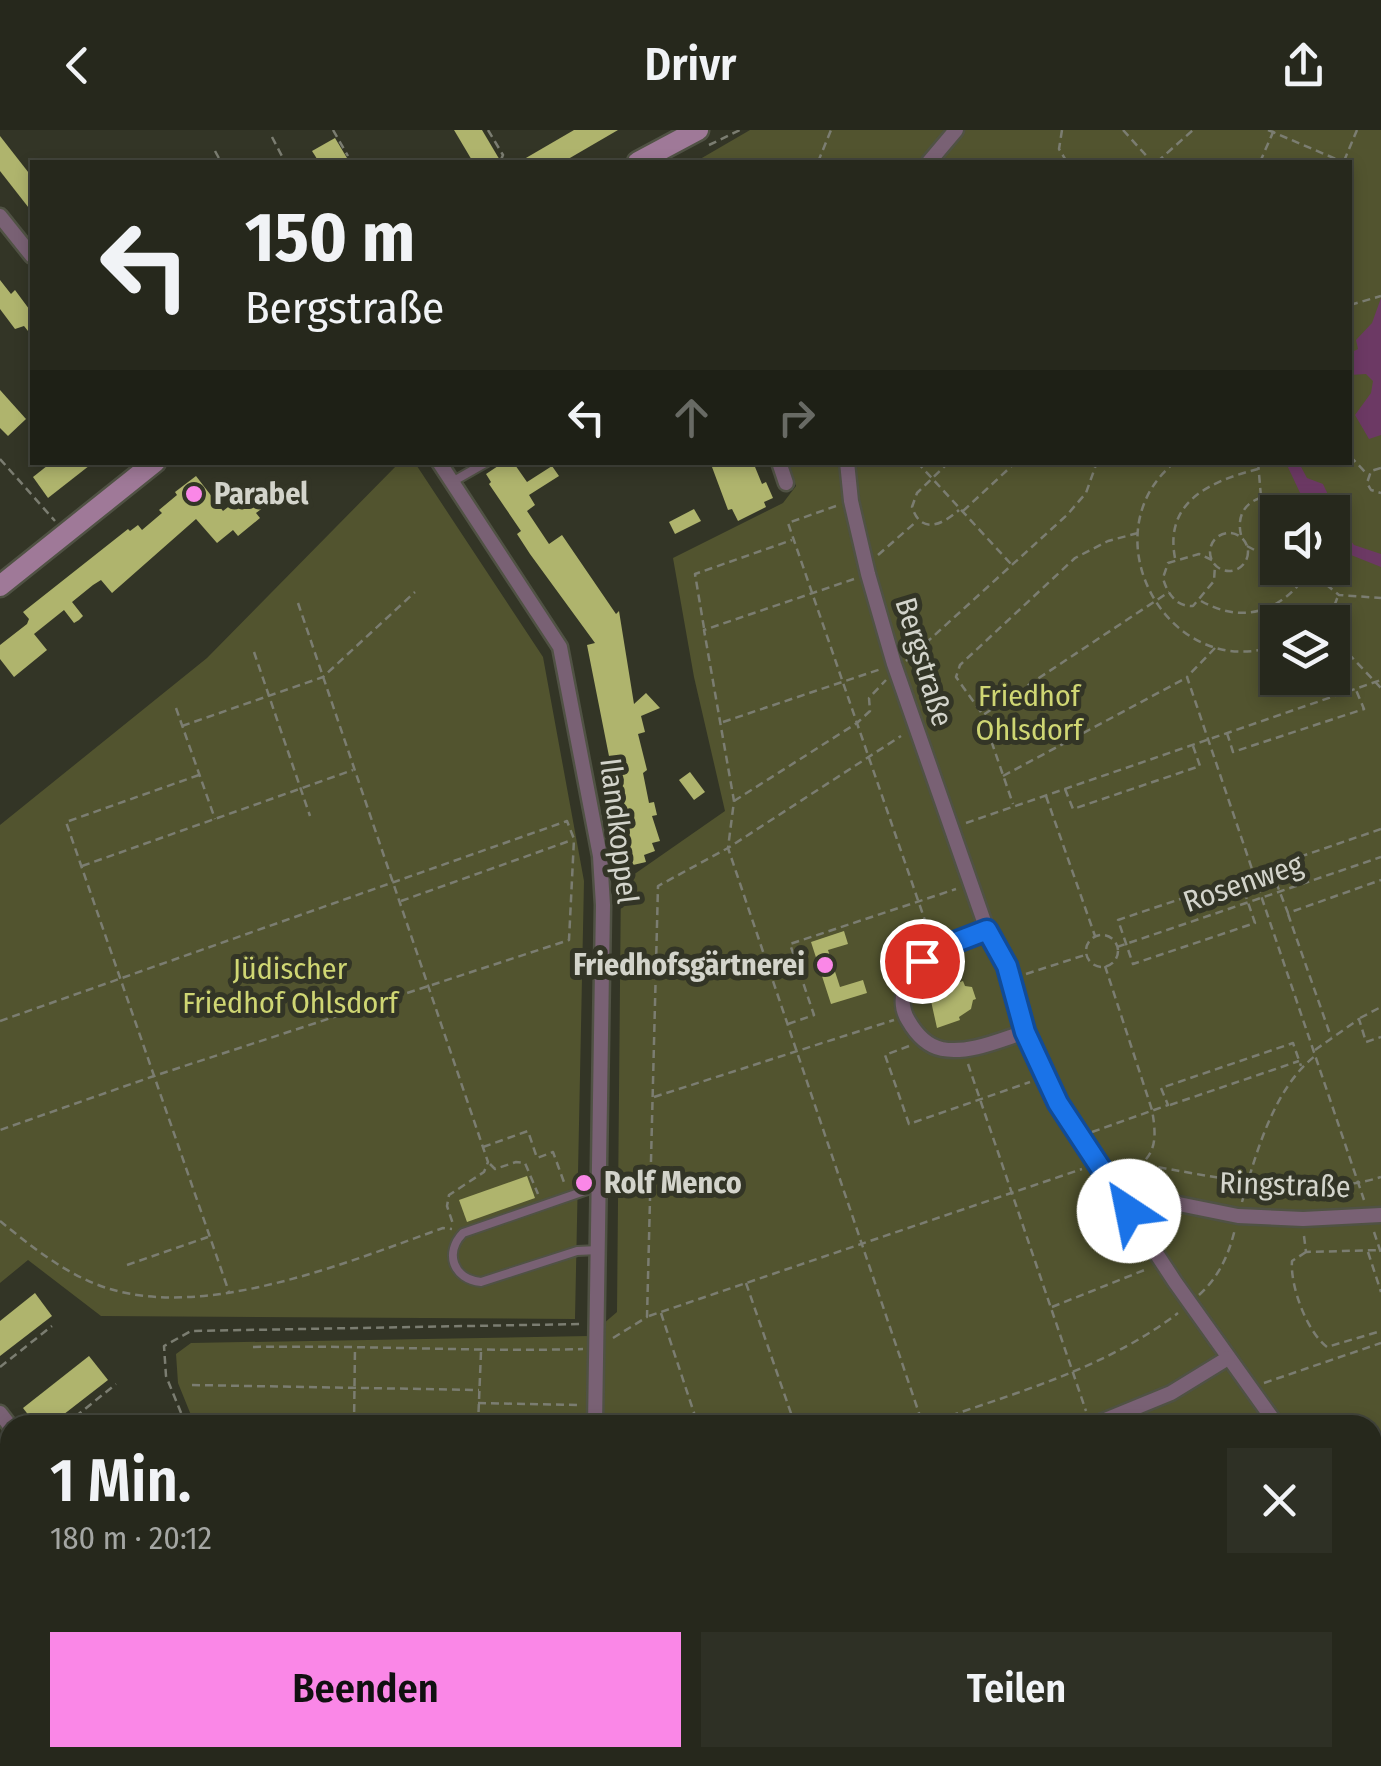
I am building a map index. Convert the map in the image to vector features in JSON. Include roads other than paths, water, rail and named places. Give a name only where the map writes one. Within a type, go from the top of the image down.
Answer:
[{"type":"main road","points":[[666,155],[702,138]]},
{"type":"main road","points":[[0,586],[150,465]]},
{"type":"street","points":[[931,160],[956,130]]},
{"type":"street","points":[[0,216],[30,254]]},
{"type":"street","name":"Ilandkoppel","points":[[441,465],[554,636],[563,656],[602,876],[595,1415]]},
{"type":"street","points":[[780,465],[786,483]]},
{"type":"street","name":"Bergstraße","points":[[847,465],[867,570],[895,667],[987,930],[1012,979],[1025,1032],[1046,1077],[1111,1185],[1269,1415]]},
{"type":"street","points":[[987,930],[935,950],[907,980],[902,1000],[905,1016],[925,1041],[947,1050],[1025,1032]]},
{"type":"street","name":"Ringstraße","points":[[1129,1211],[1159,1200],[1238,1216],[1375,1216]]},
{"type":"street","points":[[1116,1415],[1171,1392],[1228,1358]]},
{"type":"lane","points":[[452,482],[482,465]]},
{"type":"lane","points":[[598,1250],[577,1251],[481,1282],[459,1273],[452,1254],[460,1236],[599,1186]]},
{"type":"place","name":"Parabel","points":[[194,494]]},
{"type":"place","name":"Friedhofsgärtnerei","points":[[825,965]]},
{"type":"place","name":"Rolf Menco","points":[[584,1183]]},
{"type":"park label","name":"Friedhof Ohlsdorf","points":[[1029,713]]},
{"type":"park label","name":"Jüdischer Friedhof Ohlsdorf","points":[[290,986]]}]
